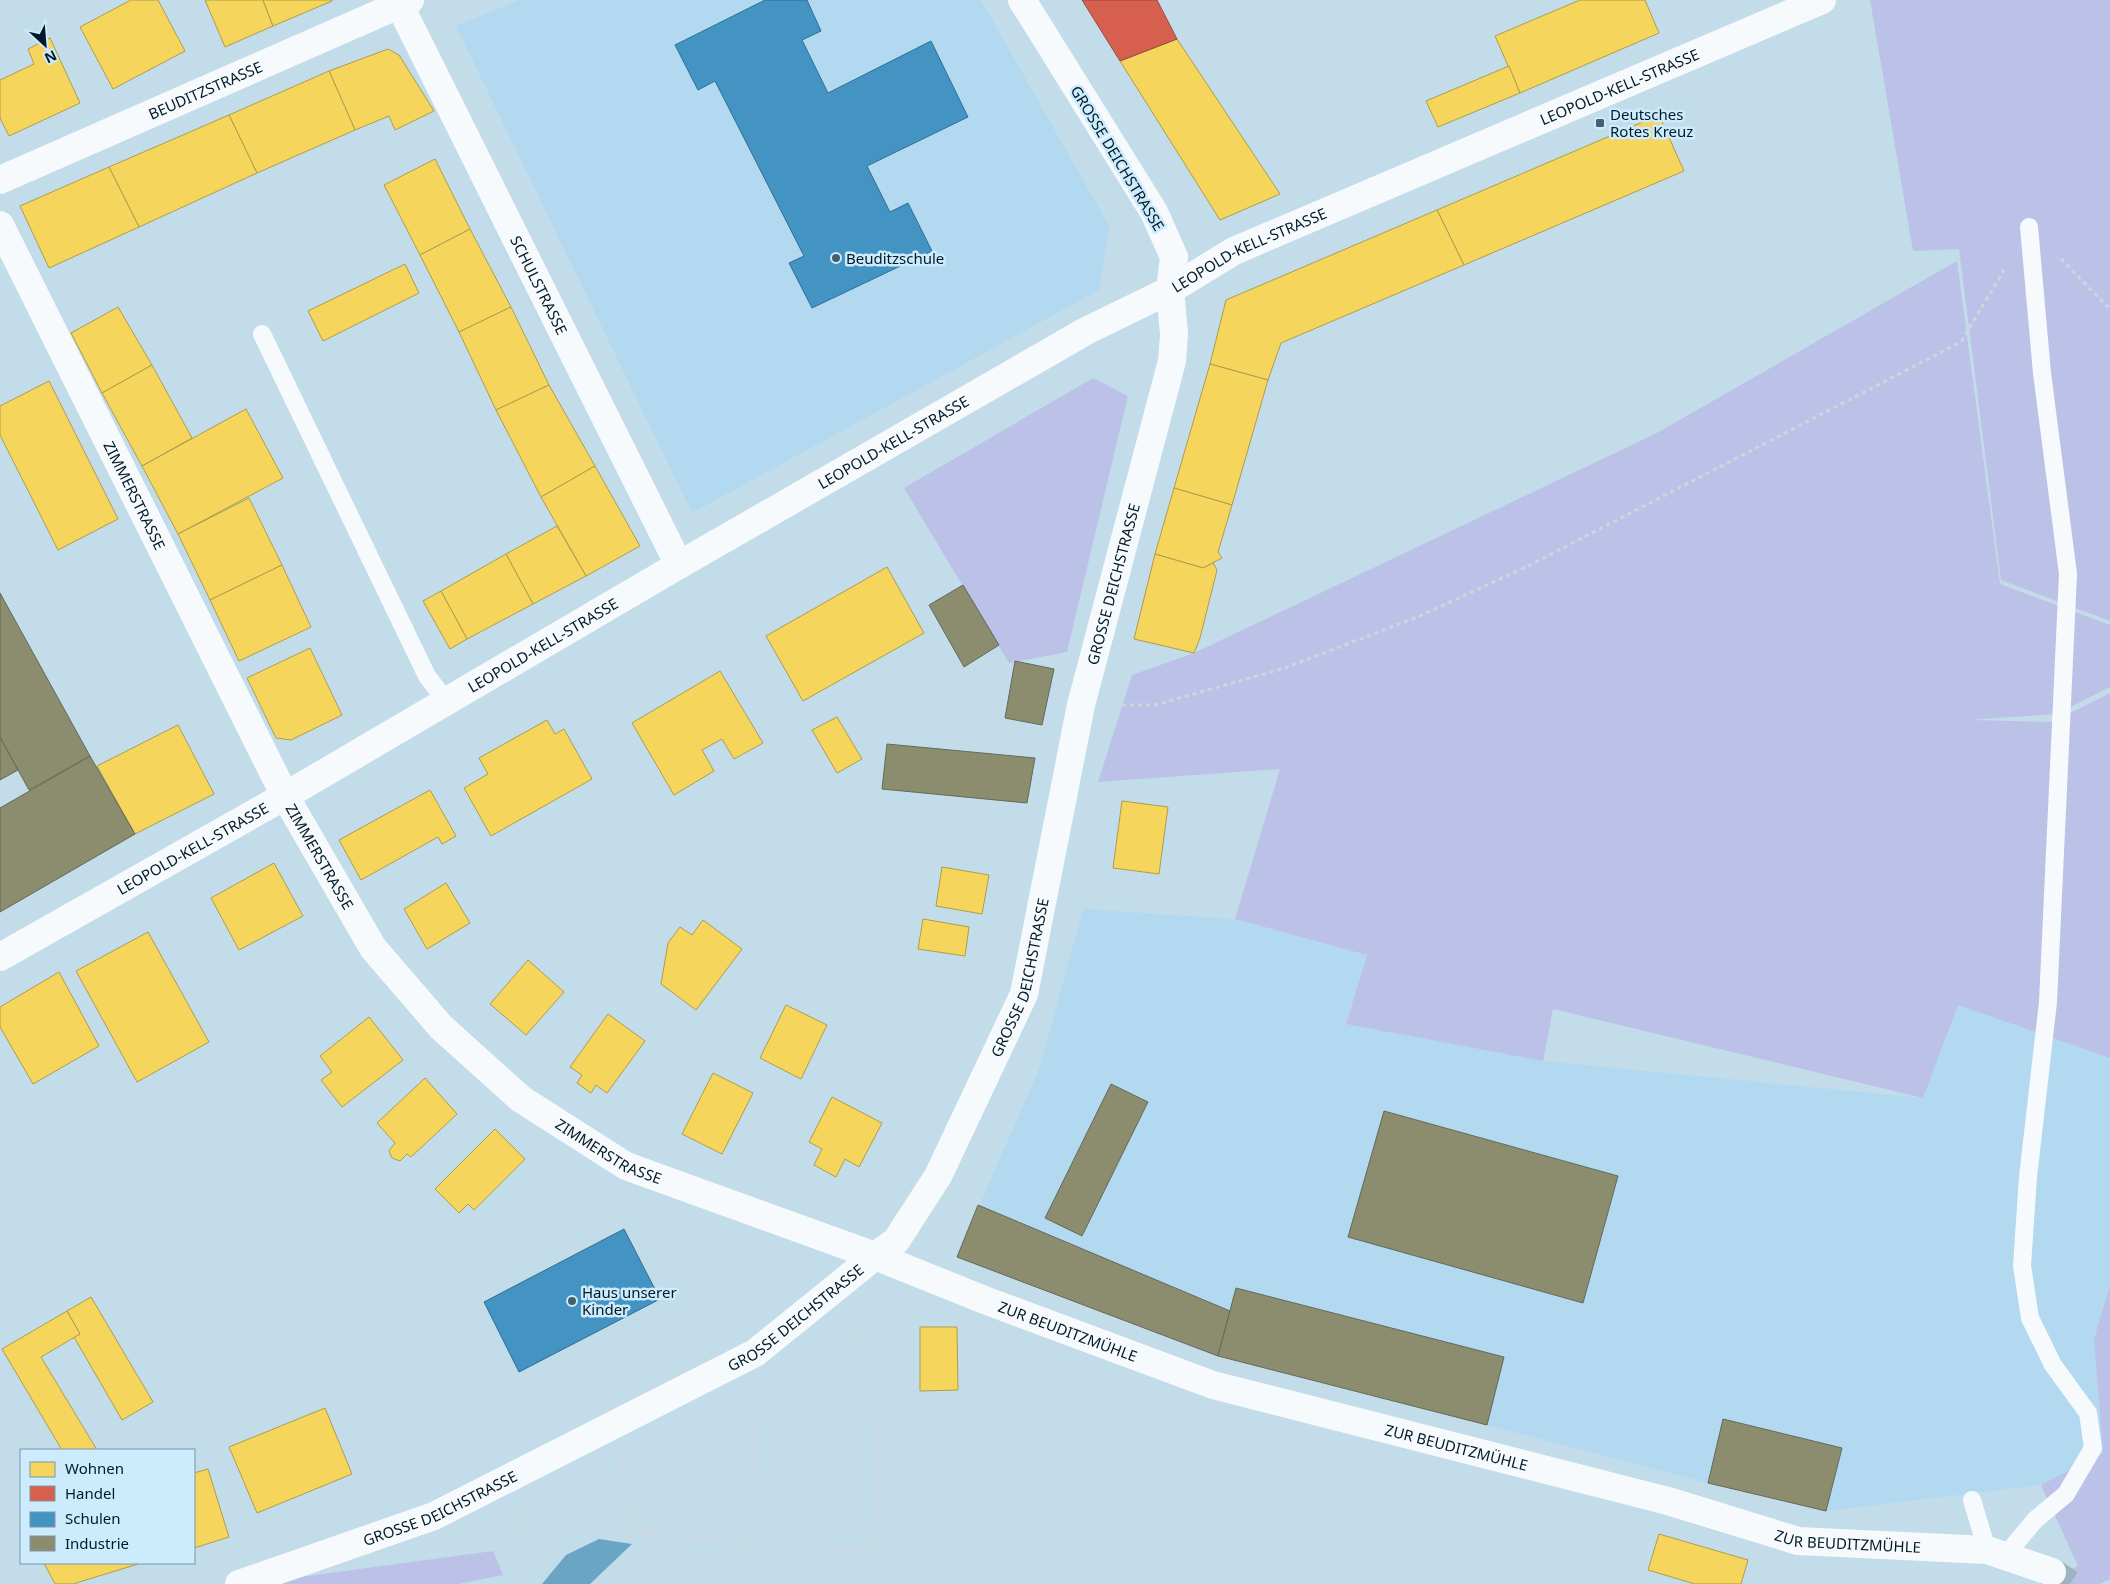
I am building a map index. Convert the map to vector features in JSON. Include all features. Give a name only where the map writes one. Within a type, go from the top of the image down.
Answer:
[{"type":"street","name":"GROSSE DEICHSTRASSE","points":[[239,1584],[434,1516],[756,1353],[874,1256],[896,1241],[938,1176],[1024,994],[1081,705],[1172,360],[1174,334],[1170,290],[1174,258],[1154,212],[1022,0]]},
{"type":"street","name":"LEOPOLD-KELL-STRASSE","points":[[0,957],[285,796],[679,565],[1086,331],[1170,290],[1234,251],[1822,0]]},
{"type":"street","name":"BEUDITZSTRASSE","points":[[0,180],[404,2]]},
{"type":"street","name":"SCHULSTRASSE","points":[[404,2],[679,565]]},
{"type":"street","name":"ZIMMERSTRASSE","points":[[0,225],[285,796],[373,948],[442,1027],[521,1099],[626,1166],[874,1256]]},
{"type":"street","name":"ZUR BEUDITZMÜHLE","points":[[874,1256],[987,1301],[1213,1385],[1668,1501],[1798,1541],[1996,1553],[2052,1572]]},
{"type":"lane","points":[[1972,1500],[1996,1553],[2066,1494],[2093,1448],[2088,1413],[2053,1366],[2030,1318],[2022,1266],[2028,1177],[2048,1002],[2068,574],[2042,373],[2030,227]]},
{"type":"lane","points":[[262,334],[427,676],[446,702]]},
{"type":"path","points":[[1081,705],[1155,705],[1285,668],[1420,616],[1528,566],[1960,342],[2030,227],[2109,306]]},
{"type":"path","points":[[445,1547],[498,1533],[503,1522],[514,1512],[531,1514],[548,1527],[876,1552],[880,1386],[833,1290]]},
{"type":"path","points":[[722,1370],[754,1426],[751,1542]]},
{"type":"path","points":[[626,1419],[624,1448],[620,1466],[620,1486],[626,1505],[637,1522],[656,1534]]},
{"type":"path","points":[[514,1512],[524,1539]]},
{"type":"shaded area","name":"Beuditzschule","points":[[520,0],[981,0],[1109,226],[1099,290],[692,513],[456,26]]},
{"type":"shaded area","points":[[1870,0],[2110,0],[2110,621],[2001,580],[1959,249],[1913,251]]},
{"type":"shaded area","points":[[1957,261],[2000,584],[2110,625],[2110,687],[2057,714],[1969,720],[2052,722],[2110,693],[2110,1058],[1958,1005],[1923,1098],[1553,1009],[1543,1061],[1346,1024],[1367,955],[1235,919],[1280,769],[1098,782],[1132,675],[1194,653],[1655,434]]},
{"type":"shaded area","points":[[1093,378],[1128,396],[1067,652],[1009,663],[904,488]]},
{"type":"shaded area","points":[[1083,909],[1235,919],[1367,955],[1346,1024],[1543,1061],[1923,1098],[1958,1004],[2110,1058],[2110,1285],[2094,1339],[2103,1454],[2040,1485],[1826,1511],[1708,1483],[1487,1425],[957,1257],[1040,1067]]},
{"type":"shaded area","points":[[2110,1285],[2110,1579],[2100,1584],[2040,1584],[2078,1566],[2041,1485],[2103,1453],[2094,1339]]},
{"type":"shaded area","points":[[599,1539],[632,1544],[590,1584],[542,1584],[566,1555]]},
{"type":"shaded area","points":[[493,1551],[503,1575],[458,1584],[270,1584],[293,1578]]},
{"type":"building: Wohnen","points":[[131,0],[158,0],[185,51],[113,89],[80,27]]},
{"type":"building: Wohnen","points":[[205,0],[263,0],[273,26],[225,47]]},
{"type":"building: Wohnen","points":[[263,0],[332,0],[332,1],[273,26]]},
{"type":"building: Wohnen","points":[[1580,0],[1645,0],[1659,33],[1520,93],[1495,36]]},
{"type":"building: Wohnen","points":[[50,38],[80,103],[9,136],[0,118],[0,80],[34,64],[28,49]]},
{"type":"building: Wohnen","points":[[1177,39],[1280,194],[1220,220],[1120,61]]},
{"type":"building: Wohnen","points":[[388,49],[399,55],[434,111],[395,130],[389,116],[355,130],[329,71]]},
{"type":"building: Wohnen","points":[[1509,66],[1520,93],[1438,127],[1426,101]]},
{"type":"building: Wohnen","points":[[329,71],[355,130],[257,173],[229,115]]},
{"type":"building: Wohnen","points":[[229,115],[257,173],[139,227],[109,167]]},
{"type":"building: Wohnen","points":[[1659,115],[1684,171],[1464,265],[1437,210]]},
{"type":"building: Wohnen","points":[[435,159],[470,229],[420,255],[384,185]]},
{"type":"building: Wohnen","points":[[109,167],[139,227],[49,268],[20,206]]},
{"type":"building: Wohnen","points":[[1437,210],[1464,265],[1281,343],[1268,380],[1210,364],[1226,300]]},
{"type":"building: Wohnen","points":[[470,229],[511,307],[459,332],[420,255]]},
{"type":"building: Wohnen","points":[[405,264],[419,293],[323,341],[308,311]]},
{"type":"building: Wohnen","points":[[118,307],[152,365],[102,393],[71,333]]},
{"type":"building: Wohnen","points":[[511,307],[549,385],[496,410],[459,332]]},
{"type":"building: Wohnen","points":[[1210,364],[1268,380],[1232,505],[1174,488]]},
{"type":"building: Wohnen","points":[[152,365],[192,438],[142,466],[102,393]]},
{"type":"building: Wohnen","points":[[49,381],[118,519],[58,550],[0,435],[0,406]]},
{"type":"building: Wohnen","points":[[549,385],[595,466],[541,497],[496,410]]},
{"type":"building: Wohnen","points":[[246,409],[283,478],[178,534],[142,466]]},
{"type":"building: Wohnen","points":[[595,466],[640,546],[586,576],[541,497]]},
{"type":"building: Wohnen","points":[[1174,488],[1232,505],[1218,552],[1222,558],[1203,568],[1155,554]]},
{"type":"building: Wohnen","points":[[249,498],[282,565],[210,600],[178,534]]},
{"type":"building: Wohnen","points":[[557,526],[586,576],[533,604],[506,554]]},
{"type":"building: Wohnen","points":[[506,554],[533,604],[467,639],[441,591]]},
{"type":"building: Wohnen","points":[[1155,554],[1203,568],[1213,563],[1217,570],[1200,638],[1194,653],[1134,639]]},
{"type":"building: Wohnen","points":[[282,565],[311,627],[239,661],[210,600]]},
{"type":"building: Wohnen","points":[[887,567],[924,633],[803,701],[766,636]]},
{"type":"building: Wohnen","points":[[441,591],[467,639],[450,649],[423,601]]},
{"type":"building: Wohnen","points":[[310,648],[342,715],[291,740],[276,738],[247,678]]},
{"type":"building: Wohnen","points":[[720,671],[763,743],[734,759],[722,739],[702,750],[714,771],[674,795],[632,723]]},
{"type":"building: Wohnen","points":[[837,717],[862,759],[837,773],[812,730]]},
{"type":"building: Wohnen","points":[[547,720],[555,734],[564,729],[592,779],[491,836],[464,788],[488,774],[479,758]]},
{"type":"building: Wohnen","points":[[178,725],[214,794],[135,834],[97,766]]},
{"type":"building: Wohnen","points":[[430,790],[456,836],[442,844],[438,837],[361,880],[339,840]]},
{"type":"building: Wohnen","points":[[1122,801],[1168,807],[1159,874],[1113,868]]},
{"type":"building: Wohnen","points":[[274,863],[303,916],[239,950],[211,898]]},
{"type":"building: Wohnen","points":[[942,867],[989,875],[982,914],[936,906]]},
{"type":"building: Wohnen","points":[[446,883],[470,923],[427,949],[404,909]]},
{"type":"building: Wohnen","points":[[923,919],[969,927],[965,956],[918,949]]},
{"type":"building: Wohnen","points":[[703,920],[742,949],[696,1010],[661,984],[668,943],[680,927],[692,935]]},
{"type":"building: Wohnen","points":[[148,932],[209,1042],[137,1082],[76,971]]},
{"type":"building: Wohnen","points":[[528,960],[564,992],[526,1035],[490,1004]]},
{"type":"building: Wohnen","points":[[59,972],[99,1046],[33,1084],[0,1027],[0,1007]]},
{"type":"building: Wohnen","points":[[786,1005],[827,1025],[801,1079],[760,1058]]},
{"type":"building: Wohnen","points":[[608,1014],[645,1041],[607,1093],[596,1085],[591,1093],[577,1083],[582,1075],[570,1067]]},
{"type":"building: Wohnen","points":[[369,1017],[403,1060],[342,1107],[321,1080],[332,1072],[320,1056]]},
{"type":"building: Wohnen","points":[[713,1073],[753,1093],[722,1154],[682,1134]]},
{"type":"building: Wohnen","points":[[425,1078],[457,1114],[411,1157],[407,1154],[400,1161],[392,1158],[389,1151],[395,1143],[377,1123]]},
{"type":"building: Wohnen","points":[[832,1097],[882,1123],[859,1167],[845,1159],[836,1177],[814,1165],[822,1149],[809,1142]]},
{"type":"building: Wohnen","points":[[495,1129],[525,1159],[474,1210],[468,1204],[459,1213],[435,1189]]},
{"type":"building: Wohnen","points":[[91,1297],[153,1402],[122,1420],[74,1337],[80,1334],[67,1311]]},
{"type":"building: Wohnen","points":[[67,1311],[80,1334],[41,1357],[96,1449],[61,1449],[2,1349]]},
{"type":"building: Wohnen","points":[[920,1327],[957,1327],[958,1390],[920,1391]]},
{"type":"building: Wohnen","points":[[325,1408],[352,1474],[257,1513],[229,1447]]},
{"type":"building: Wohnen","points":[[208,1469],[229,1537],[195,1548],[195,1473]]},
{"type":"building: Wohnen","points":[[1659,1534],[1748,1560],[1741,1584],[1695,1584],[1648,1570]]},
{"type":"building: Wohnen","points":[[45,1564],[138,1564],[73,1584],[55,1584]]},
{"type":"building: Handel","points":[[1082,0],[1157,0],[1177,39],[1120,61]]},
{"type":"building: Schulen","name":"Beuditzschule","points":[[765,0],[807,0],[821,31],[802,40],[828,93],[931,41],[968,117],[867,166],[890,212],[908,203],[932,251],[812,308],[789,263],[804,256],[715,81],[698,90],[675,45]]},
{"type":"building: Schulen","name":"Haus unserer Kinder","points":[[624,1229],[660,1299],[519,1372],[484,1302]]},
{"type":"building: Industrie","points":[[963,585],[999,645],[964,667],[929,605]]},
{"type":"building: Industrie","points":[[0,593],[90,756],[29,790],[0,737]]},
{"type":"building: Industrie","points":[[1015,661],[1054,669],[1042,725],[1005,718]]},
{"type":"building: Industrie","points":[[0,737],[18,770],[0,780]]},
{"type":"building: Industrie","points":[[887,744],[1035,758],[1027,803],[882,789]]},
{"type":"building: Industrie","points":[[90,756],[135,834],[0,912],[0,808]]},
{"type":"building: Industrie","points":[[1111,1084],[1148,1102],[1082,1236],[1045,1218]]},
{"type":"building: Industrie","points":[[1384,1111],[1618,1176],[1583,1303],[1348,1237]]},
{"type":"building: Industrie","points":[[978,1205],[1230,1311],[1218,1356],[957,1257]]},
{"type":"building: Industrie","points":[[1236,1288],[1504,1357],[1487,1425],[1218,1356]]},
{"type":"building: Industrie","points":[[1723,1419],[1842,1448],[1826,1511],[1708,1483]]},
{"type":"tunnel","points":[[2052,1572],[2070,1584]]},
{"type":"place","name":"Deutsches Rotes Kreuz","points":[[1600,123]]},
{"type":"place","name":"Beuditzschule","points":[[836,258]]},
{"type":"place","name":"Haus unserer Kinder","points":[[572,1301]]}]
